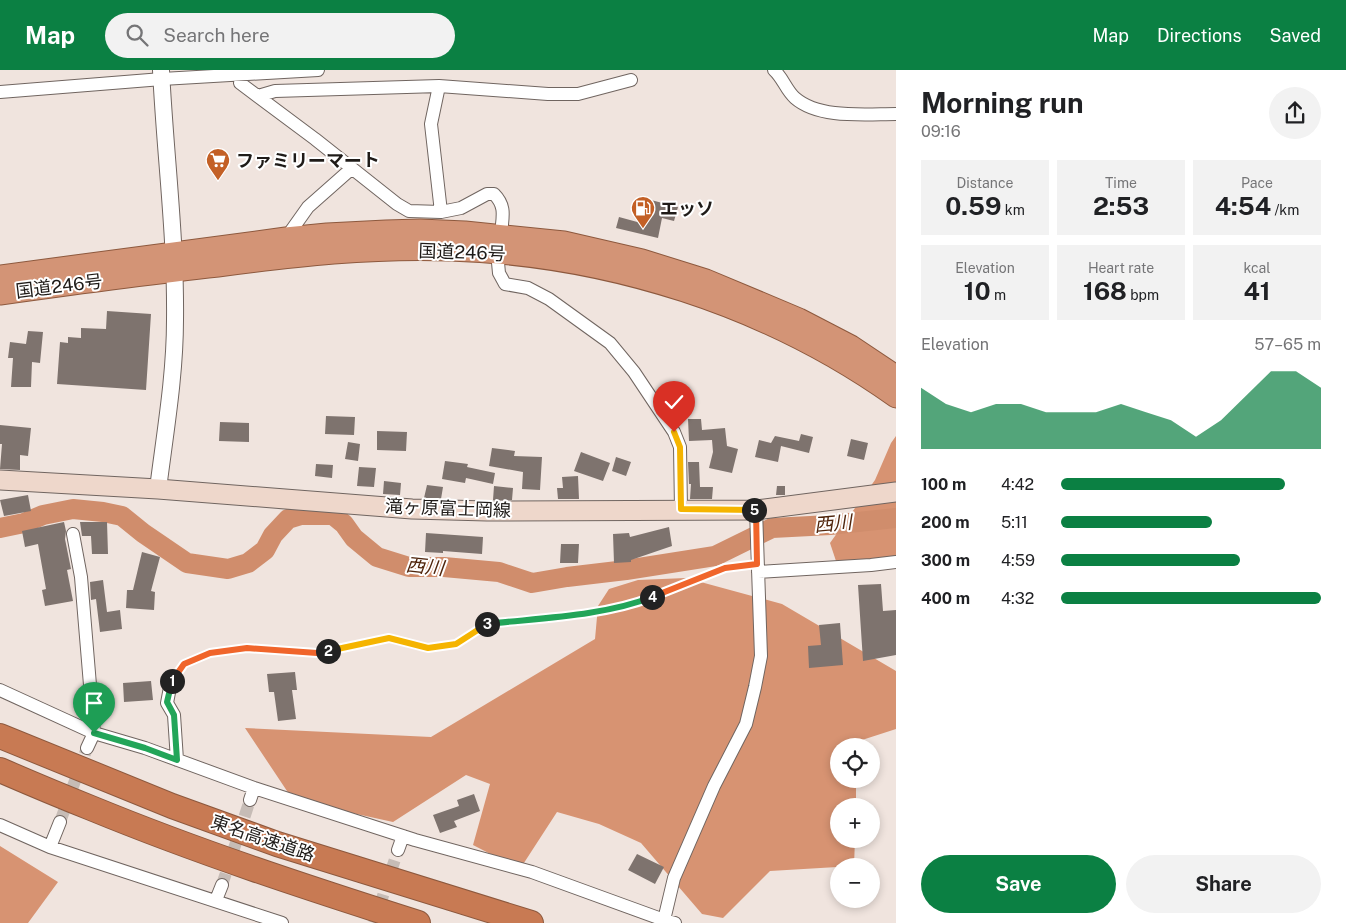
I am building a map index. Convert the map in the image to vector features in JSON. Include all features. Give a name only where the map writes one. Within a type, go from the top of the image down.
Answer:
[{"type":"highway","name":"国道246号","points":[[0,294],[174,262],[286,238],[327,234],[420,230],[465,232],[529,256],[575,263],[644,278],[733,308],[785,330],[834,357],[896,397]]},
{"type":"highway","name":"国道246号","points":[[0,276],[174,262],[392,250],[450,250],[499,244],[564,242],[642,260],[706,280],[799,319],[851,346],[896,376]]},
{"type":"highway","points":[[0,732],[101,778]]},
{"type":"highway","name":"東名高速道路","points":[[0,736],[172,806],[277,844],[531,923]]},
{"type":"highway","name":"東名高速道路","points":[[0,770],[92,809],[261,871],[418,923]]},
{"type":"highway","points":[[0,776],[92,809]]},
{"type":"main road","name":"滝ヶ原富士岡線","points":[[0,480],[158,489],[412,509],[487,511],[681,509],[756,517],[896,492]]},
{"type":"street","points":[[0,92],[161,74],[318,70]]},
{"type":"street","points":[[774,70],[779,74],[790,94],[804,105],[812,108],[830,112],[896,114]]},
{"type":"street","points":[[158,489],[173,374],[175,320],[174,262],[161,74]]},
{"type":"street","points":[[258,96],[275,91],[439,86],[548,94],[578,94],[631,80]]},
{"type":"street","points":[[240,83],[397,204],[409,211],[441,212],[461,208],[487,194],[494,194],[500,200],[503,208],[499,244],[499,273],[505,284],[528,288],[549,299],[610,343],[634,372],[674,432],[680,447],[681,509]]},
{"type":"street","points":[[439,86],[431,124],[441,212]]},
{"type":"street","points":[[286,238],[308,207],[351,169]]},
{"type":"street","points":[[0,690],[94,733],[145,748],[254,788],[403,836],[532,872],[666,922],[674,878],[714,786],[746,724],[762,656],[756,517]]},
{"type":"street","points":[[73,534],[81,577],[94,733],[87,748]]},
{"type":"street","points":[[758,568],[871,566],[896,562]]},
{"type":"street","points":[[171,682],[167,702],[174,715],[177,760]]},
{"type":"street","points":[[250,800],[254,788]]},
{"type":"street","points":[[50,848],[60,822]]},
{"type":"street","points":[[0,824],[50,848],[216,900],[282,923]]},
{"type":"street","points":[[398,850],[403,836]]},
{"type":"street","points":[[216,900],[222,885]]},
{"type":"path","points":[[171,682],[184,664],[210,653],[247,648],[317,653],[389,638],[428,648],[456,644],[485,625],[585,613],[636,603],[725,568],[758,568]]},
{"type":"shaded area","points":[[896,436],[896,565],[840,573],[830,543],[875,480]]},
{"type":"shaded area","points":[[686,578],[782,604],[896,671],[896,729],[868,738],[830,738],[830,788],[856,788],[856,798],[830,798],[830,848],[855,848],[854,858],[830,858],[830,867],[770,871],[723,918],[702,914],[641,843],[599,824],[557,812],[520,869],[473,845],[490,784],[466,775],[393,822],[293,800],[245,728],[431,737],[595,639],[598,606],[609,589],[638,580]]},
{"type":"shaded area","points":[[0,846],[58,882],[28,923],[0,923]]},
{"type":"building","points":[[647,199],[678,207],[674,221],[662,218],[658,238],[616,228],[619,217],[641,223]]},
{"type":"building","points":[[107,311],[151,314],[146,390],[57,384],[60,342],[68,343],[68,337],[81,338],[81,328],[106,329]]},
{"type":"building","points":[[28,331],[43,332],[40,363],[32,362],[31,387],[11,387],[13,358],[8,358],[10,342],[26,344]]},
{"type":"building","points":[[326,416],[355,417],[354,435],[325,434]]},
{"type":"building","points":[[688,419],[701,419],[702,430],[725,428],[727,446],[738,449],[732,473],[709,468],[713,452],[712,440],[689,441]]},
{"type":"building","points":[[220,422],[249,423],[249,442],[219,441]]},
{"type":"building","points":[[0,425],[31,428],[28,456],[20,455],[20,470],[0,469],[2,444],[0,444]]},
{"type":"building","points":[[377,431],[407,432],[406,451],[377,450]]},
{"type":"building","points":[[801,434],[813,437],[809,453],[781,446],[778,462],[755,457],[759,440],[771,443],[775,436],[799,441]]},
{"type":"building","points":[[851,439],[868,443],[864,460],[847,456]]},
{"type":"building","points":[[348,442],[360,444],[358,461],[345,459]]},
{"type":"building","points":[[492,448],[515,451],[514,456],[542,457],[540,490],[522,489],[523,472],[489,466]]},
{"type":"building","points":[[581,452],[610,463],[603,481],[574,471]]},
{"type":"building","points":[[616,457],[631,462],[626,476],[612,471]]},
{"type":"building","points":[[445,461],[468,464],[467,467],[495,473],[493,484],[466,478],[465,483],[442,479]]},
{"type":"building","points":[[688,462],[699,462],[700,487],[713,487],[712,499],[690,499],[691,484],[689,484]]},
{"type":"building","points":[[316,464],[333,465],[332,478],[315,476]]},
{"type":"building","points":[[359,467],[376,468],[374,487],[357,486]]},
{"type":"building","points":[[578,476],[579,499],[558,499],[557,488],[563,488],[562,477]]},
{"type":"building","points":[[384,481],[401,483],[400,495],[383,494]]},
{"type":"building","points":[[427,485],[443,487],[441,499],[424,498]]},
{"type":"building","points":[[494,486],[513,488],[512,500],[493,500]]},
{"type":"building","points":[[777,486],[785,486],[785,495],[776,495]]},
{"type":"building","points":[[28,495],[31,511],[4,516],[0,500]]},
{"type":"building","points":[[64,522],[65,539],[71,569],[67,570],[73,601],[45,606],[42,590],[46,589],[38,544],[25,547],[22,531]]},
{"type":"building","points":[[80,522],[107,522],[108,554],[92,554],[91,536],[82,536]]},
{"type":"building","points":[[669,527],[672,546],[631,560],[631,562],[614,563],[613,534],[629,533],[630,537]]},
{"type":"building","points":[[426,533],[483,537],[482,554],[443,551],[443,553],[425,552]]},
{"type":"building","points":[[561,544],[579,544],[578,563],[560,563]]},
{"type":"building","points":[[142,552],[160,557],[151,591],[155,592],[154,610],[126,608],[127,590],[133,590]]},
{"type":"building","points":[[103,580],[107,612],[120,610],[122,629],[100,632],[96,599],[91,600],[90,582]]},
{"type":"building","points":[[881,584],[883,611],[896,610],[896,655],[863,661],[858,585]]},
{"type":"building","points":[[840,623],[843,665],[809,668],[808,646],[821,645],[819,625]]},
{"type":"building","points":[[295,672],[297,690],[292,690],[296,719],[278,721],[274,692],[269,692],[267,674]]},
{"type":"building","points":[[151,681],[153,700],[124,702],[123,683]]},
{"type":"building","points":[[474,794],[480,811],[454,821],[457,827],[440,833],[433,815],[459,806],[457,800]]},
{"type":"building","points":[[637,854],[664,867],[655,884],[628,870]]},
{"type":"waterway","name":"西川","points":[[0,528],[24,523],[43,515],[73,509],[103,512],[122,516],[187,563],[228,569],[248,563],[265,550],[273,535],[288,519],[301,515],[333,515],[344,524],[354,538],[377,557],[409,567],[444,567],[499,572],[532,583],[715,556],[772,528],[830,525],[896,518]]},
{"type":"tunnel","points":[[60,822],[87,748]]},
{"type":"tunnel","points":[[222,885],[250,800]]},
{"type":"tunnel","points":[[374,923],[398,850]]},
{"type":"place","name":"ファミリーマート","points":[[218,181]]},
{"type":"place","name":"エッソ","points":[[643,229]]},
{"type":"route","points":[[94,733],[145,748],[177,760],[174,715],[167,702],[171,682],[184,664],[210,653],[247,648],[317,653],[389,638],[428,648],[456,644],[485,625],[585,613],[636,603],[725,568],[757,564],[756,510],[681,509],[680,447],[674,432]]}]
